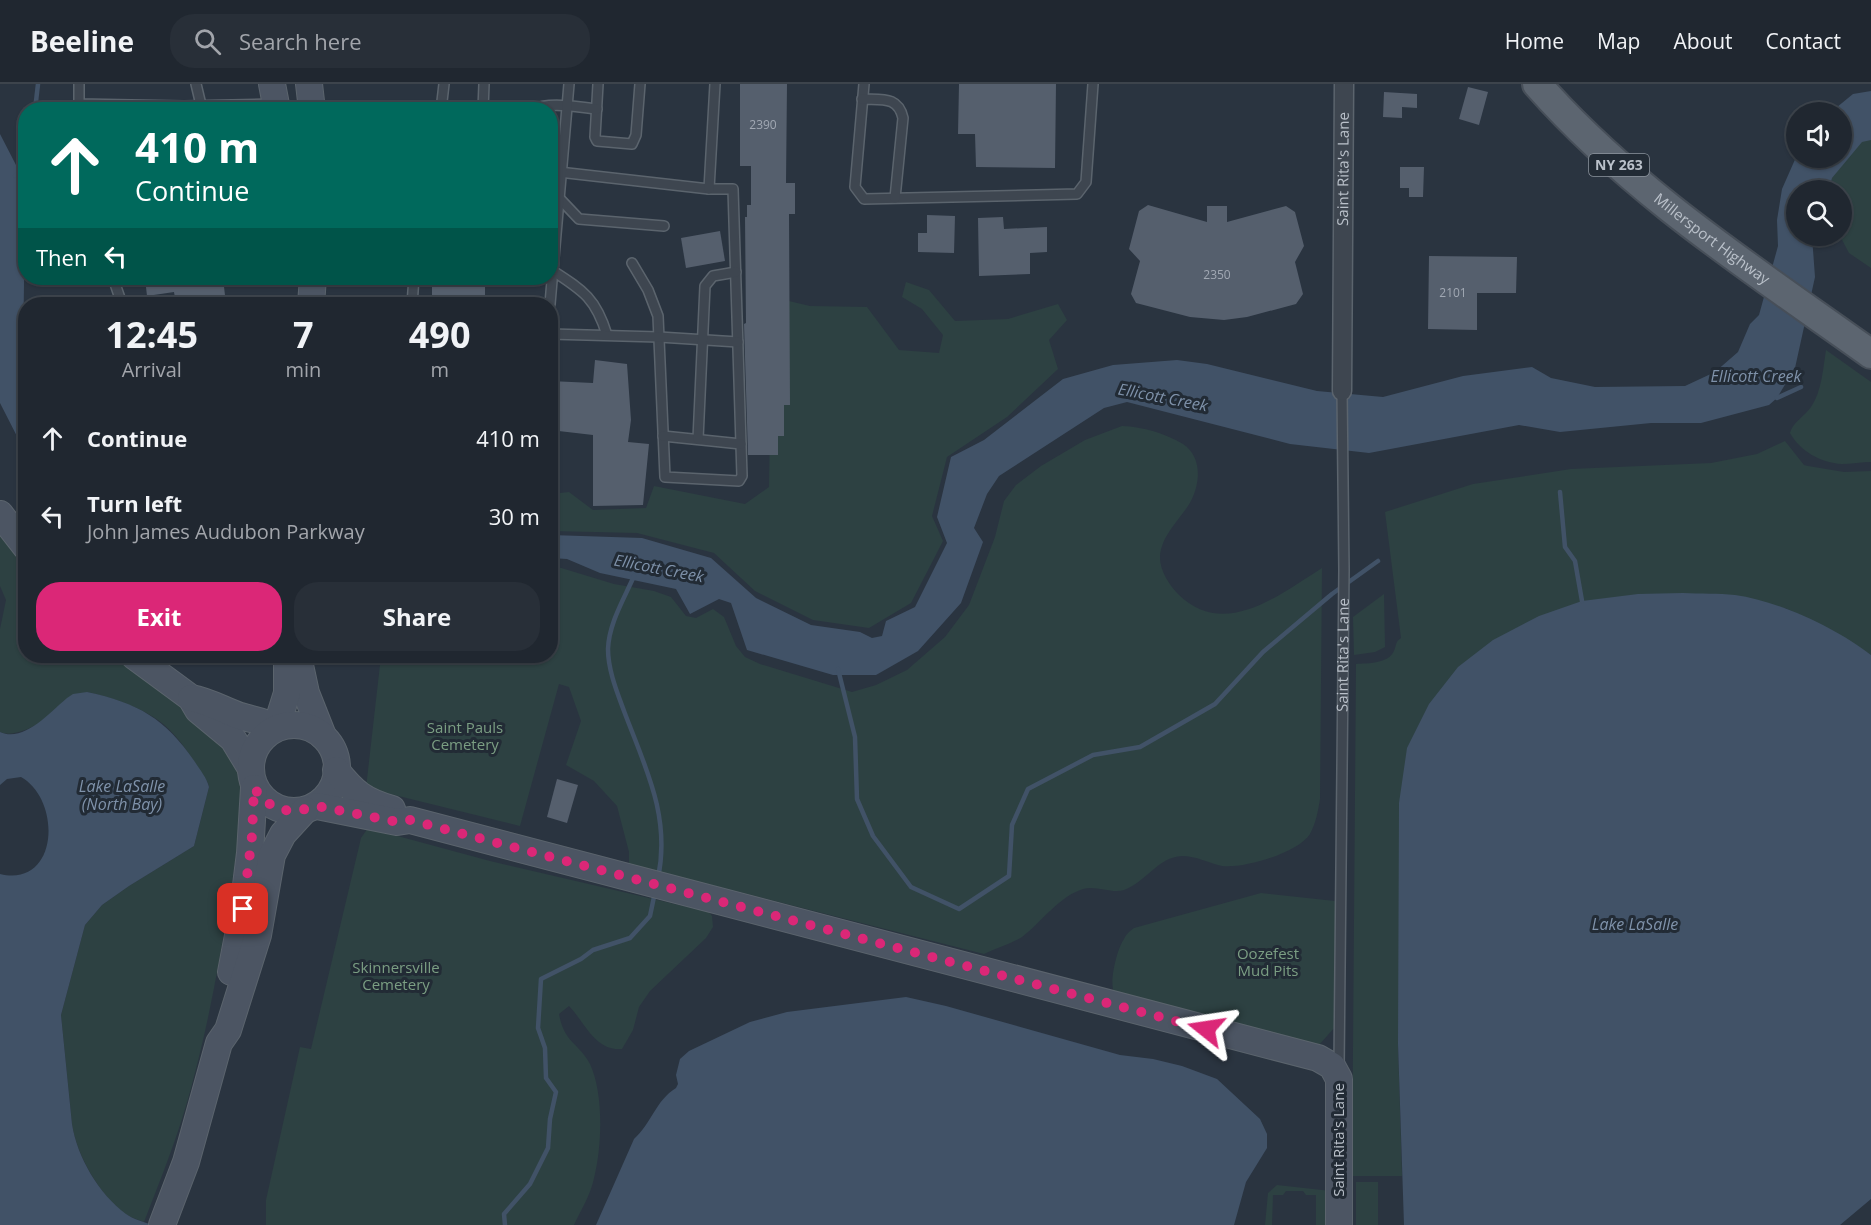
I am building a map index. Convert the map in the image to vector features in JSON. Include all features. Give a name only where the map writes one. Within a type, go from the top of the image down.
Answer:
[{"type":"main road","name":"Millersport Highway","points":[[1537,84],[1595,144],[1652,194],[1871,354]]},
{"type":"street","points":[[309,84],[311,102]]},
{"type":"street","name":"Saint Rita's Lane","points":[[1342,391],[1344,84]]},
{"type":"street","points":[[0,514],[18,537]]},
{"type":"street","points":[[144,663],[191,698],[198,710],[233,739],[267,802],[279,810],[311,808],[398,822],[410,820],[1318,1058],[1332,1066],[1339,1079]]},
{"type":"street","points":[[276,728],[287,693],[287,663]]},
{"type":"street","points":[[219,1043],[228,1030],[258,935],[272,855],[283,834],[332,789],[336,770],[335,754],[323,736],[306,693],[300,663]]},
{"type":"street","points":[[191,698],[205,700],[276,728]]},
{"type":"street","points":[[162,1225],[196,1130],[219,1043],[218,1028],[237,942],[252,836],[252,777],[256,746],[276,728],[285,725],[309,728],[323,736]]},
{"type":"street","points":[[336,770],[355,793],[376,805],[401,812],[410,820]]},
{"type":"street","name":"Saint Rita's Lane","points":[[1339,1079],[1339,1225]]},
{"type":"lane","points":[[79,84],[79,102]]},
{"type":"lane","points":[[196,84],[200,102]]},
{"type":"lane","points":[[442,102],[444,84]]},
{"type":"lane","points":[[483,102],[484,84]]},
{"type":"lane","points":[[558,188],[563,172],[569,84]]},
{"type":"lane","points":[[598,84],[594,137],[597,141],[632,144],[636,135],[640,84]]},
{"type":"lane","points":[[708,189],[715,84]]},
{"type":"lane","points":[[864,84],[855,187],[864,199],[1077,194],[1086,183],[1094,84]]},
{"type":"lane","points":[[238,102],[275,99]]},
{"type":"lane","points":[[862,99],[892,101],[901,108],[903,118],[895,198]]},
{"type":"lane","points":[[558,106],[597,109]]},
{"type":"lane","points":[[558,172],[708,189],[734,189],[742,476],[739,481],[665,477],[658,316],[652,299],[632,264]]},
{"type":"lane","points":[[558,201],[579,219],[664,226]]},
{"type":"lane","points":[[698,439],[705,286],[713,276],[736,272]]},
{"type":"lane","points":[[558,275],[577,287],[594,303],[608,335]]},
{"type":"lane","points":[[558,334],[738,342]]},
{"type":"lane","name":"Saint Rita's Lane","points":[[1339,1079],[1344,570],[1342,391]]},
{"type":"lane","points":[[663,436],[741,444]]},
{"type":"green space","points":[[1871,139],[1871,268],[1849,253],[1845,246],[1852,246],[1852,180],[1832,180],[1839,168],[1852,168],[1852,150],[1859,140]]},
{"type":"green space","points":[[906,282],[929,290],[955,321],[1008,319],[1058,304],[1067,320],[1049,340],[1058,369],[1007,417],[947,457],[932,516],[943,541],[911,603],[869,628],[813,620],[755,591],[714,553],[637,533],[558,531],[558,493],[569,492],[593,510],[646,508],[654,486],[745,504],[769,487],[772,297],[810,306],[867,307],[899,350],[939,353],[943,335],[922,309],[902,297]]},
{"type":"green space","points":[[1826,350],[1871,382],[1871,462],[1842,464],[1826,461],[1805,450],[1790,433],[1793,426],[1815,401],[1822,379]]},
{"type":"green space","name":"Saint Pauls Cemetery","points":[[1122,426],[1154,431],[1183,444],[1190,450],[1198,473],[1195,490],[1188,506],[1166,537],[1160,563],[1171,586],[1196,607],[1214,613],[1232,613],[1251,608],[1288,590],[1322,568],[1320,799],[1310,834],[1304,841],[1282,853],[1256,862],[1231,866],[1222,866],[1187,856],[1174,857],[1124,890],[1088,888],[1074,893],[1058,904],[1022,937],[984,954],[629,864],[629,852],[617,806],[594,781],[566,765],[581,721],[569,687],[559,684],[520,826],[366,788],[380,663],[558,663],[558,567],[614,584],[654,591],[671,597],[686,616],[696,618],[713,609],[724,617],[736,646],[745,657],[760,664],[852,692],[876,685],[907,670],[945,637],[969,605],[995,537],[1004,501],[1016,485],[1041,466],[1085,440]]},
{"type":"green space","points":[[1785,441],[1804,465],[1844,472],[1871,471],[1871,655],[1833,631],[1785,608],[1398,1044],[1402,1176],[1352,1176],[1356,664],[1377,662],[1387,658],[1401,638],[1385,512],[1473,484],[1571,469],[1711,463],[1757,454]]},
{"type":"green space","points":[[0,531],[18,553],[18,663],[126,663],[226,744],[244,772],[246,787],[209,1014],[181,1122],[144,1222],[127,1215],[108,1198],[84,1161],[72,1124],[61,1015],[85,925],[102,905],[194,846],[209,787],[186,749],[166,726],[133,706],[96,694],[87,692],[44,721],[20,732],[9,734],[0,732],[0,629],[6,600],[0,586]]},
{"type":"green space","points":[[1384,594],[1385,647],[1375,652],[1354,655],[1353,617]]},
{"type":"green space","name":"Skinnersville Cemetery","points":[[368,828],[490,861],[709,912],[712,916],[713,927],[706,938],[650,991],[639,1007],[633,1030],[622,1049],[605,1046],[598,1041],[569,1006],[559,1014],[568,1037],[590,1064],[595,1076],[600,1105],[599,1151],[593,1184],[574,1225],[266,1225],[266,1200],[300,1047],[311,1049],[361,838]]},
{"type":"green space","name":"Oozefest Mud Pits","points":[[1261,893],[1335,901],[1335,1027],[1319,1045],[1114,992],[1112,981],[1116,958],[1125,937],[1134,928]]},
{"type":"green space","points":[[1356,1182],[1378,1182],[1378,1225],[1356,1225]]},
{"type":"green space","points":[[1277,1185],[1331,1191],[1331,1225],[1316,1225],[1316,1195],[1306,1195],[1303,1191],[1286,1191],[1283,1195],[1273,1195],[1272,1225],[1265,1225],[1268,1193]]},
{"type":"water","name":"Ellicott Creek","points":[[1871,91],[1871,140],[1862,142],[1852,154],[1852,102],[1843,102],[1853,94]]},
{"type":"water","points":[[0,134],[16,165],[18,174],[18,285],[24,285],[24,297],[18,297],[18,438],[0,403]]},
{"type":"water","name":"Ellicott Creek","points":[[1791,168],[1840,168],[1832,180],[1786,180],[1786,246],[1813,246],[1815,277],[1795,368],[1777,398],[1769,405],[1701,423],[1651,423],[1560,432],[1519,425],[1369,453],[1290,444],[1127,402],[1104,408],[999,476],[987,494],[974,528],[983,542],[961,603],[918,651],[876,675],[833,675],[747,650],[731,603],[719,599],[690,614],[676,589],[600,573],[567,559],[558,558],[558,535],[642,538],[711,558],[756,598],[811,625],[860,632],[872,638],[882,636],[886,621],[915,607],[947,543],[937,517],[951,457],[984,440],[1063,379],[1113,365],[1177,360],[1207,364],[1317,391],[1383,397],[1463,376],[1532,367],[1551,378],[1595,387],[1685,386],[1715,372],[1738,352],[1750,324],[1759,315],[1778,246],[1777,220],[1782,189]]},
{"type":"water","name":"Lake LaSalle","points":[[1638,594],[1735,595],[1770,603],[1824,626],[1871,655],[1871,1199],[1840,1225],[1404,1225],[1398,1044],[1399,803],[1407,748],[1429,704],[1458,667],[1493,640],[1539,616],[1582,601]]},
{"type":"water","name":"Lake LaSalle (North Bay)","points":[[87,692],[136,707],[161,723],[184,747],[207,780],[209,787],[194,846],[102,905],[85,925],[61,1015],[72,1124],[84,1162],[98,1185],[116,1206],[129,1216],[152,1225],[0,1225],[0,874],[20,875],[34,868],[43,856],[48,839],[48,821],[43,804],[34,788],[21,777],[7,779],[0,785],[0,732],[9,734],[27,730],[73,694]]},
{"type":"water","points":[[906,997],[1120,1055],[1153,1059],[1182,1066],[1217,1079],[1260,1119],[1267,1134],[1267,1148],[1246,1182],[1234,1225],[596,1225],[634,1139],[658,1105],[676,1088],[680,1059],[689,1051],[750,1022],[787,1012]]},
{"type":"building","points":[[740,84],[787,84],[786,183],[795,183],[795,214],[789,214],[790,405],[784,405],[784,436],[778,436],[778,455],[748,455],[744,324],[746,323],[745,217],[747,217],[747,205],[751,205],[751,166],[740,166]]},
{"type":"building","points":[[959,84],[1056,84],[1055,168],[976,167],[975,134],[958,134]]},
{"type":"building","points":[[1468,87],[1488,92],[1479,125],[1459,119]]},
{"type":"building","points":[[1384,92],[1417,94],[1417,108],[1402,107],[1402,118],[1383,117]]},
{"type":"building","points":[[1400,167],[1424,167],[1423,197],[1409,197],[1409,188],[1400,188]]},
{"type":"building","points":[[1148,205],[1207,222],[1207,206],[1227,206],[1227,222],[1286,206],[1295,212],[1304,246],[1295,262],[1303,294],[1296,304],[1247,317],[1224,320],[1190,317],[1136,303],[1131,294],[1140,261],[1129,249],[1139,211]]},
{"type":"building","points":[[927,215],[955,216],[954,253],[918,252],[918,233],[927,233]]},
{"type":"building","points":[[1003,217],[1004,229],[1047,227],[1047,252],[1030,253],[1030,274],[979,276],[978,218]]},
{"type":"building","points":[[720,231],[725,261],[686,268],[681,238]]},
{"type":"building","points":[[1429,256],[1517,257],[1516,293],[1477,293],[1477,330],[1428,329]]},
{"type":"building","points":[[146,285],[224,285],[225,297],[175,297],[174,292],[147,296]]},
{"type":"building","points":[[432,285],[485,285],[485,297],[432,297]]},
{"type":"building","points":[[595,360],[627,364],[631,420],[628,442],[649,444],[643,505],[593,506],[593,435],[558,431],[558,381],[593,383]]},
{"type":"building","points":[[557,779],[578,785],[567,823],[547,817]]},
{"type":"waterway","points":[[36,102],[38,84]]},
{"type":"waterway","points":[[15,176],[18,173]]},
{"type":"waterway","points":[[1777,398],[1801,387]]},
{"type":"waterway","points":[[1560,492],[1565,547],[1575,561],[1582,601]]},
{"type":"waterway","points":[[838,669],[855,737],[857,799],[873,836],[911,887],[959,909],[1009,876],[1012,825],[1028,789],[1093,755],[1140,747],[1215,704],[1263,652],[1332,594],[1378,561]]},
{"type":"waterway","points":[[634,576],[611,630],[608,657],[616,689],[654,792],[661,834],[658,878]]},
{"type":"waterway","points":[[505,1225],[504,1214],[530,1184],[548,1148],[550,1119],[556,1092],[546,1078],[545,1048],[538,1028],[541,979],[581,959],[593,950],[630,938],[650,916],[655,892]]},
{"type":"route","points":[[243,909],[252,836],[254,788],[262,798],[279,810],[305,810],[317,806],[398,822],[410,820],[730,902],[1206,1029]]}]
